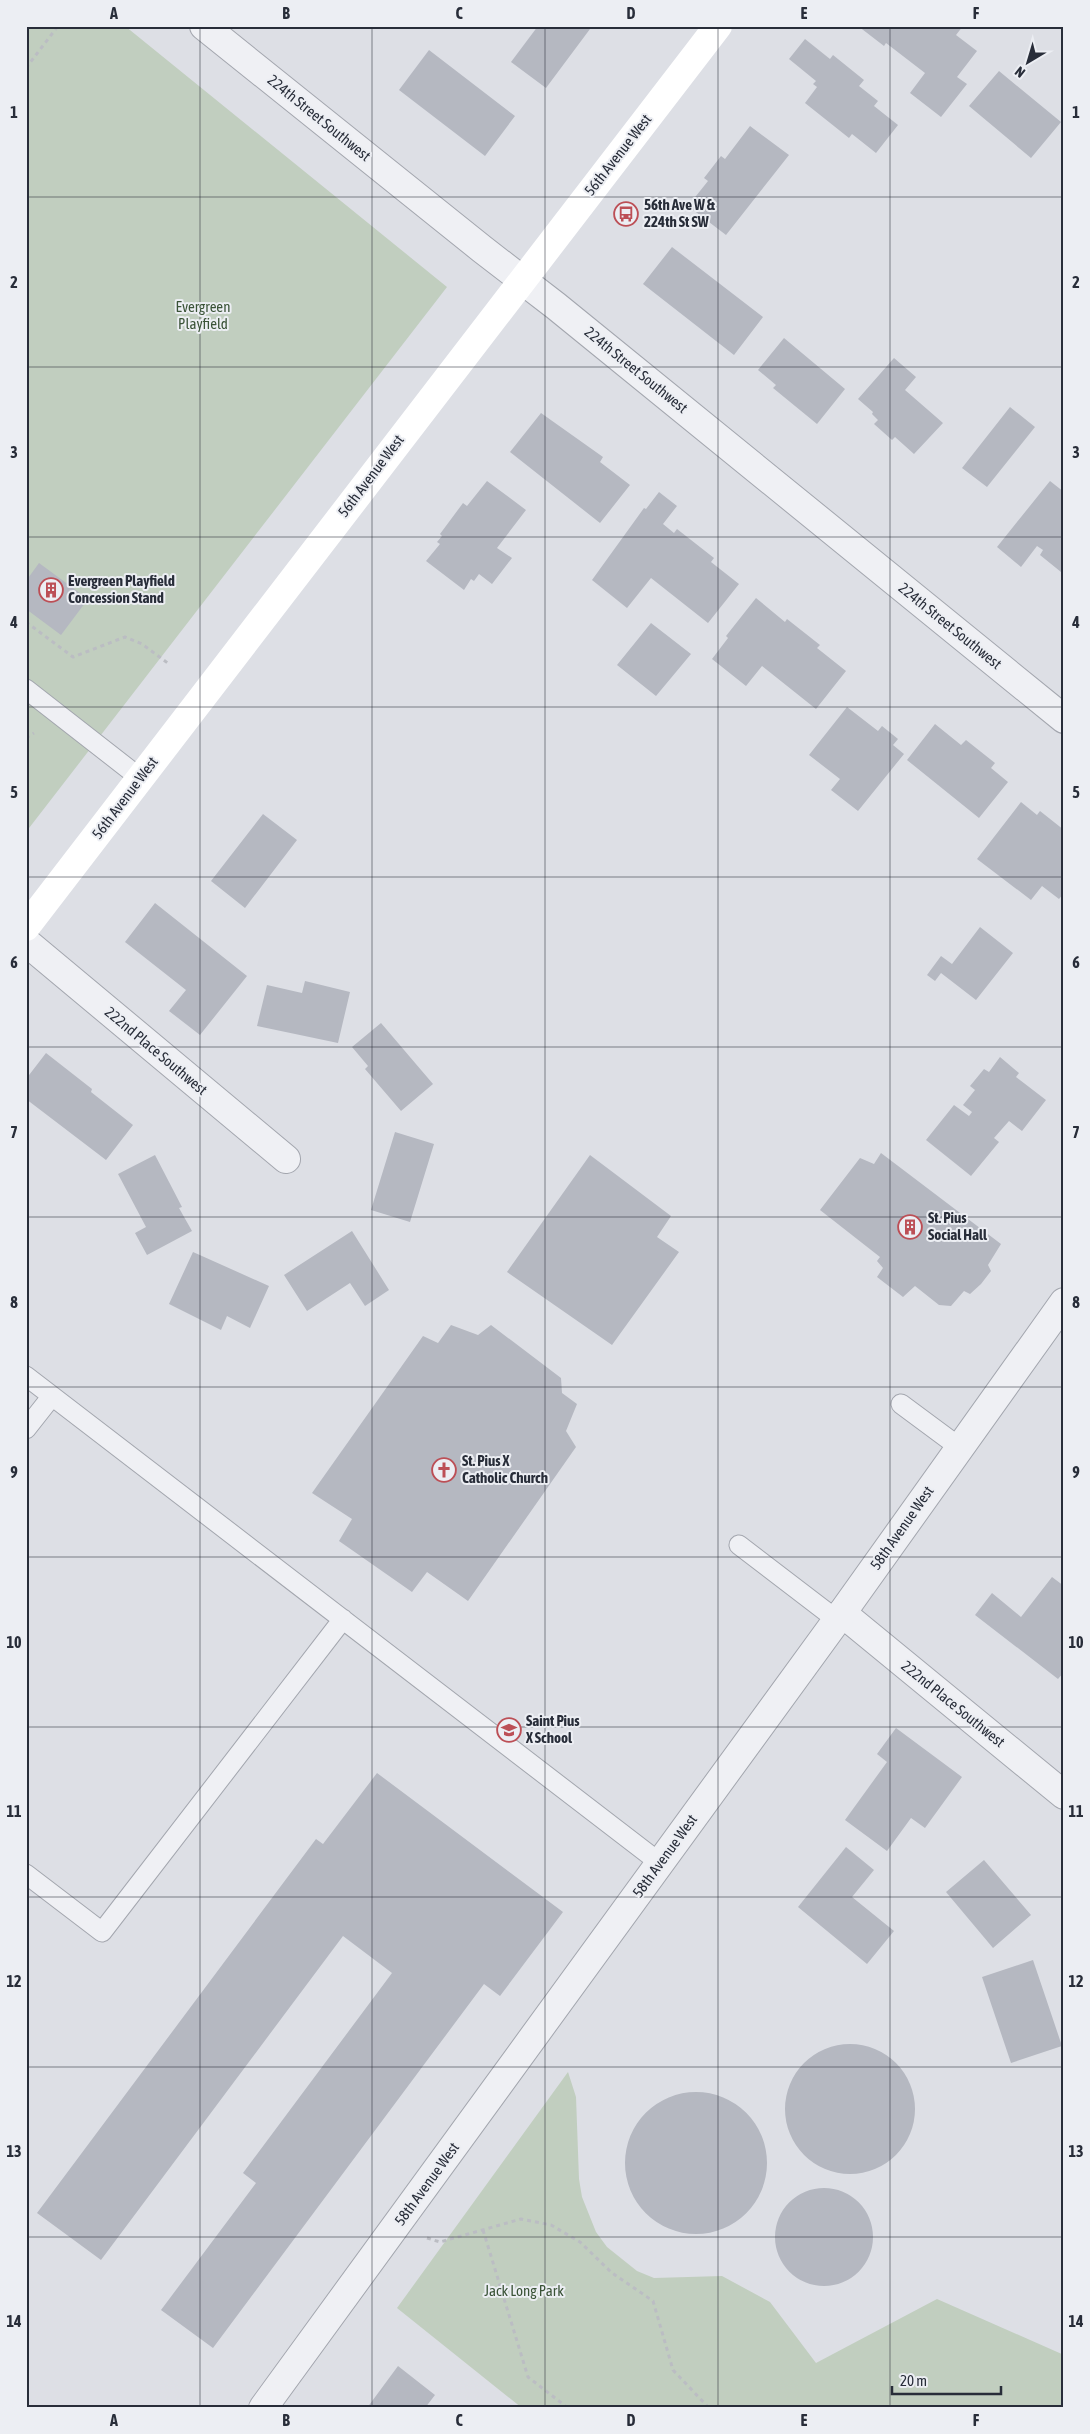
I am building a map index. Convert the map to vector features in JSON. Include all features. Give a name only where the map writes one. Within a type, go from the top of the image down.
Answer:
[{"type":"main road","name":"56th Avenue West","points":[[26,927],[718,26]]},
{"type":"street","name":"224th Street Southwest","points":[[204,26],[522,279],[1064,719]]},
{"type":"street","name":"222nd Place Southwest","points":[[26,942],[286,1159]]},
{"type":"street","name":"58th Avenue West","points":[[263,2408],[840,1617],[1064,1302]]},
{"type":"street","name":"222nd Place Southwest","points":[[840,1617],[1064,1795]]},
{"type":"lane","points":[[26,689],[140,778]]},
{"type":"lane","points":[[26,1376],[660,1863]]},
{"type":"lane","points":[[26,1429],[52,1396]]},
{"type":"lane","points":[[901,1404],[959,1448]]},
{"type":"lane","points":[[739,1545],[840,1617]]},
{"type":"lane","points":[[26,1874],[102,1932],[343,1619]]},
{"type":"path","points":[[26,68],[58,26]]},
{"type":"path","points":[[26,622],[73,657],[125,637],[142,644],[169,664]]},
{"type":"path","points":[[427,2238],[440,2242],[521,2220],[551,2225],[580,2242],[612,2273],[653,2301],[673,2370],[709,2408]]},
{"type":"path","points":[[483,2230],[528,2377],[568,2408]]},
{"type":"green space","name":"Evergreen Playfield","points":[[26,26],[125,26],[447,287],[26,832]]},
{"type":"green space","name":"Jack Long Park","points":[[568,2072],[576,2097],[579,2179],[582,2197],[596,2232],[607,2247],[637,2271],[654,2278],[722,2276],[770,2302],[816,2363],[937,2299],[1064,2355],[1064,2408],[522,2408],[397,2308]]},
{"type":"building","points":[[538,26],[587,26],[590,29],[546,88],[511,62]]},
{"type":"building","points":[[858,26],[963,26],[956,35],[977,51],[957,77],[967,84],[941,117],[910,93],[925,73],[886,43],[884,46]]},
{"type":"building","points":[[805,39],[830,59],[833,55],[864,80],[859,86],[878,101],[874,106],[898,125],[876,153],[852,134],[849,138],[805,103],[817,87],[813,84],[816,81],[789,59]]},
{"type":"building","points":[[429,50],[515,116],[485,156],[399,90]]},
{"type":"building","points":[[999,71],[1061,122],[1031,158],[969,106]]},
{"type":"building","points":[[750,126],[789,155],[726,235],[688,206],[708,181],[704,178],[721,156],[725,159]]},
{"type":"building","points":[[672,247],[763,317],[734,355],[643,284]]},
{"type":"building","points":[[784,338],[845,389],[817,424],[773,388],[776,385],[758,370]]},
{"type":"building","points":[[894,358],[916,377],[905,390],[943,423],[914,454],[895,437],[892,440],[874,424],[878,420],[872,414],[873,412],[858,399]]},
{"type":"building","points":[[1010,407],[1035,427],[987,487],[962,468]]},
{"type":"building","points":[[541,413],[603,457],[600,462],[630,485],[600,523],[510,452]]},
{"type":"building","points":[[487,481],[526,510],[497,548],[512,558],[492,584],[479,574],[474,581],[471,579],[464,590],[426,561],[440,544],[437,542],[442,536],[440,534],[463,503],[467,506]]},
{"type":"building","points":[[1050,481],[1064,492],[1064,569],[1061,572],[1040,555],[1043,550],[1037,546],[1021,567],[997,547]]},
{"type":"building","points":[[659,492],[677,506],[663,524],[674,533],[677,529],[714,558],[711,562],[739,584],[708,623],[651,578],[627,608],[592,580],[644,508],[646,509]]},
{"type":"building","name":"Evergreen Playfield Concession Stand","points":[[39,563],[88,599],[61,635],[26,609],[26,581]]},
{"type":"building","points":[[756,598],[785,622],[787,619],[820,645],[817,648],[846,671],[816,709],[762,666],[746,686],[712,659],[728,638],[726,636]]},
{"type":"building","points":[[651,623],[691,654],[656,696],[617,665]]},
{"type":"building","points":[[847,707],[878,731],[882,726],[898,739],[893,745],[904,754],[858,811],[831,790],[840,779],[809,755]]},
{"type":"building","points":[[935,724],[961,745],[966,740],[995,763],[991,768],[1008,782],[979,818],[907,760]]},
{"type":"building","points":[[1021,802],[1037,815],[1040,811],[1064,830],[1064,893],[1059,899],[1042,886],[1031,900],[977,859]]},
{"type":"building","points":[[263,814],[297,840],[245,908],[211,881]]},
{"type":"building","points":[[155,903],[247,976],[200,1035],[169,1011],[186,990],[125,942]]},
{"type":"building","points":[[980,927],[1013,953],[976,1000],[941,973],[935,981],[927,975],[941,956],[952,964]]},
{"type":"building","points":[[305,981],[350,992],[338,1043],[257,1026],[267,985],[302,993]]},
{"type":"building","points":[[381,1023],[433,1084],[401,1111],[365,1069],[368,1066],[352,1047]]},
{"type":"building","points":[[46,1053],[92,1089],[91,1092],[133,1125],[106,1160],[26,1099],[26,1079]]},
{"type":"building","points":[[1000,1057],[1019,1073],[1016,1077],[1046,1100],[1022,1131],[1009,1121],[994,1138],[999,1142],[971,1176],[926,1140],[954,1105],[969,1116],[972,1112],[963,1105],[975,1090],[970,1086],[984,1069],[989,1072]]},
{"type":"building","points":[[395,1132],[434,1144],[410,1222],[371,1210]]},
{"type":"building","name":"St. Pius Social Hall","points":[[881,1153],[1001,1244],[988,1265],[991,1271],[981,1284],[970,1294],[964,1291],[951,1306],[939,1305],[915,1286],[903,1297],[877,1277],[883,1268],[877,1261],[880,1257],[820,1210],[860,1158],[874,1164]]},
{"type":"building","points":[[155,1155],[182,1207],[179,1208],[192,1231],[147,1255],[135,1233],[146,1227],[118,1174]]},
{"type":"building","points":[[590,1155],[671,1216],[657,1237],[679,1252],[612,1345],[507,1272]]},
{"type":"building","points":[[352,1231],[389,1290],[365,1306],[350,1283],[307,1311],[284,1275]]},
{"type":"building","points":[[193,1252],[269,1286],[250,1328],[227,1316],[221,1330],[169,1304]]},
{"type":"building","name":"St. Pius X Catholic Church","points":[[451,1325],[478,1335],[491,1325],[561,1378],[562,1393],[577,1404],[566,1431],[576,1447],[468,1601],[427,1572],[412,1592],[339,1541],[352,1519],[312,1493],[423,1336],[438,1343]]},
{"type":"building","points":[[1052,1577],[1064,1586],[1064,1672],[1058,1679],[975,1615],[992,1593],[1021,1617]]},
{"type":"building","points":[[896,1728],[962,1777],[925,1828],[911,1818],[887,1851],[845,1820],[887,1762],[877,1754]]},
{"type":"building","points":[[377,1773],[563,1912],[500,1996],[484,1984],[213,2348],[161,2310],[256,2183],[243,2173],[392,1973],[343,1936],[101,2260],[37,2213],[316,1839],[323,1844]]},
{"type":"building","points":[[846,1847],[874,1870],[852,1897],[894,1931],[867,1964],[798,1907]]},
{"type":"building","points":[[984,1860],[1031,1915],[993,1948],[946,1892]]},
{"type":"building","points":[[1033,1960],[1062,2046],[1011,2063],[982,1977]]},
{"type":"building","points":[[850,2044],[863,2045],[875,2049],[896,2063],[910,2084],[914,2096],[914,2122],[910,2134],[896,2155],[875,2169],[863,2173],[850,2174],[837,2173],[825,2169],[804,2155],[790,2134],[786,2122],[785,2109],[786,2096],[790,2084],[804,2063],[825,2049],[837,2045]]},
{"type":"building","points":[[696,2092],[710,2093],[723,2097],[747,2112],[762,2136],[766,2149],[766,2177],[762,2190],[747,2214],[723,2229],[710,2233],[696,2234],[682,2233],[669,2229],[645,2214],[630,2190],[626,2177],[625,2163],[626,2149],[630,2136],[645,2112],[669,2097],[682,2093]]},
{"type":"building","points":[[824,2188],[834,2189],[851,2196],[865,2210],[872,2227],[872,2247],[865,2264],[851,2278],[834,2285],[824,2286],[814,2285],[797,2278],[783,2264],[776,2247],[775,2237],[776,2227],[783,2210],[797,2196],[814,2189]]},
{"type":"building","points":[[398,2366],[435,2395],[425,2408],[367,2408]]},
{"type":"place","name":"56th Ave W & 224th St SW","points":[[626,214]]},
{"type":"place","name":"Evergreen Playfield Concession Stand","points":[[51,590]]},
{"type":"place","name":"St. Pius Social Hall","points":[[910,1227]]},
{"type":"place","name":"St. Pius X Catholic Church","points":[[444,1470]]},
{"type":"place","name":"Saint Pius X School","points":[[509,1730]]}]
